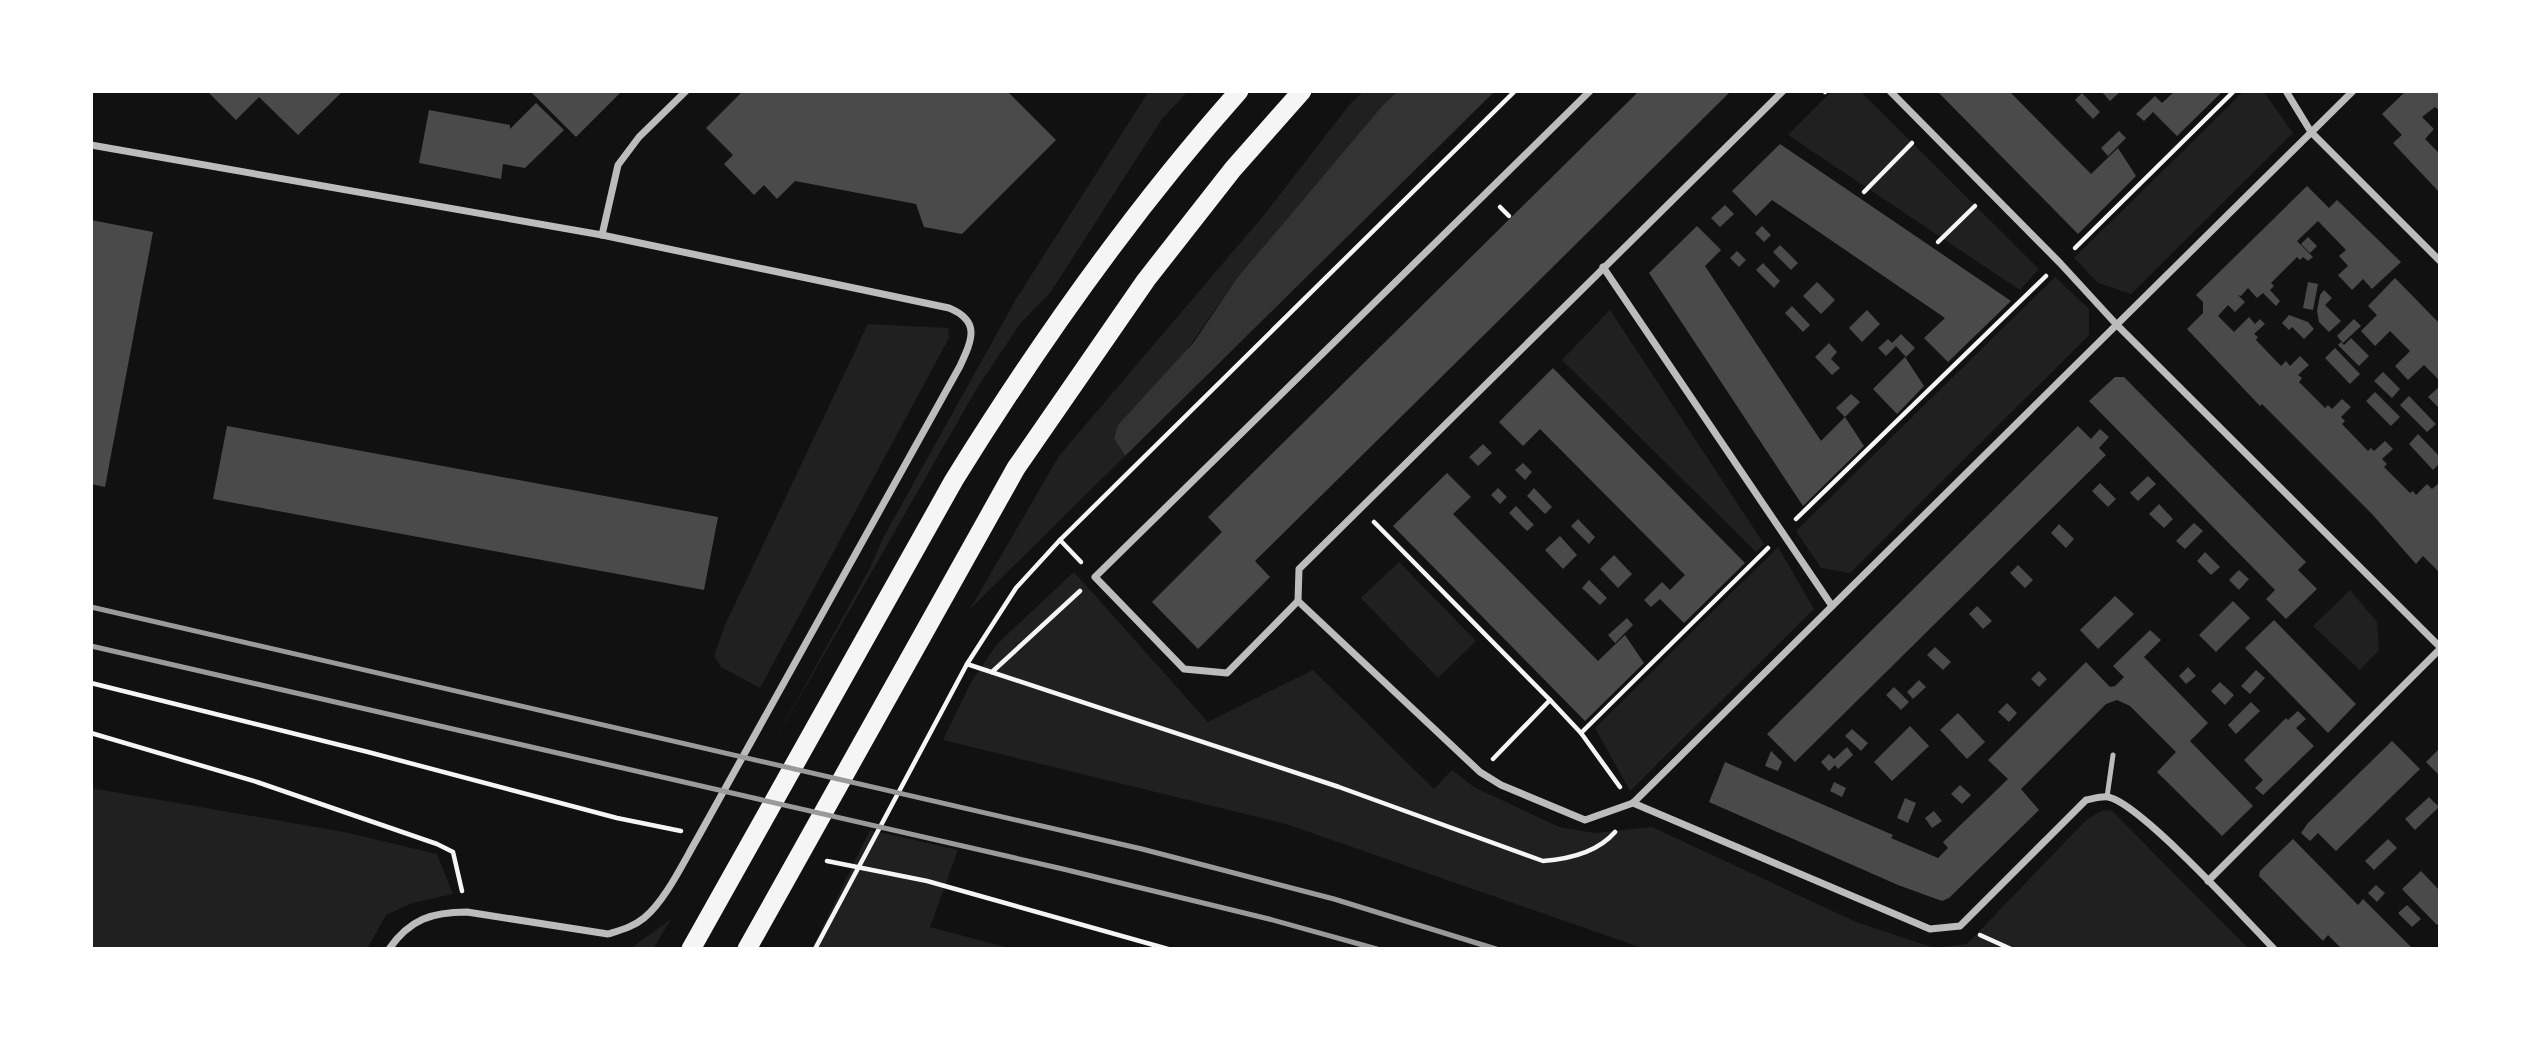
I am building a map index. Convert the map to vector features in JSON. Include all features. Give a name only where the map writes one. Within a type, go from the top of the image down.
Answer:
[{"type":"highway","points":[[691,949],[954,480],[998,408],[1111,246],[1159,184],[1239,91]]},
{"type":"highway","points":[[747,949],[1016,468],[1146,280],[1233,169],[1302,91]]},
{"type":"street","points":[[602,235],[618,165],[639,138],[686,91]]},
{"type":"street","points":[[1590,91],[1095,577],[1184,669],[1227,673],[1297,601],[1299,569],[1783,91]]},
{"type":"street","points":[[1890,91],[2116,324],[2440,648],[2208,881]]},
{"type":"street","points":[[2286,91],[2311,132],[2440,261]]},
{"type":"street","points":[[1297,601],[1480,772],[1501,785],[1585,820],[1633,803],[2353,91]]},
{"type":"street","points":[[91,145],[602,235],[949,308],[963,313],[971,326],[972,341],[960,366],[697,839],[646,917],[628,929],[608,934],[467,912],[446,912],[427,917],[407,927],[389,949]]},
{"type":"street","points":[[1603,267],[1832,606]]},
{"type":"street","points":[[1633,803],[1930,929],[1960,926],[2086,800],[2107,797],[2132,809],[2274,949]]},
{"type":"lane","points":[[2107,797],[2113,755]]},
{"type":"path","points":[[815,949],[967,664],[1016,588],[1060,540],[1515,91]]},
{"type":"path","points":[[2079,244],[2234,91]]},
{"type":"path","points":[[1864,192],[1927,128]]},
{"type":"path","points":[[1938,242],[1990,192]]},
{"type":"path","points":[[1360,509],[1550,701]]},
{"type":"path","points":[[992,672],[1095,577],[1060,540]]},
{"type":"path","points":[[967,664],[1339,787],[1543,861],[1569,859],[1589,851],[1612,835],[1633,803],[1581,733]]},
{"type":"path","points":[[91,683],[617,818]]},
{"type":"path","points":[[91,733],[257,782],[437,844],[453,852],[467,912]]},
{"type":"path","points":[[927,881],[1168,949]]},
{"type":"path","points":[[1960,926],[2011,949]]},
{"type":"shaded area","points":[[1149,91],[1188,91],[1162,119],[1050,293],[1020,324],[977,388],[770,749],[1016,299]]},
{"type":"shaded area","points":[[1364,91],[1398,91],[1383,105],[1237,278],[1119,447],[1125,456],[970,609],[1059,456],[1264,215],[1350,104]]},
{"type":"shaded area","points":[[1398,91],[1495,91],[1125,456],[1114,438],[1118,425],[1194,342],[1237,278],[1383,105]]},
{"type":"shaded area","points":[[1832,91],[1860,91],[2039,269],[2020,290],[1788,135]]},
{"type":"shaded area","points":[[2244,91],[2263,91],[2293,133],[2131,294],[2098,283],[2074,258]]},
{"type":"shaded area","points":[[2055,277],[2089,309],[2089,335],[1850,573],[1821,568],[1796,531]]},
{"type":"shaded area","points":[[1610,310],[1764,544],[1756,552],[1562,360]]},
{"type":"shaded area","points":[[868,324],[948,328],[949,338],[760,688],[721,667],[714,656],[725,625]]},
{"type":"shaded area","points":[[1778,547],[1814,609],[1630,791],[1595,728]]},
{"type":"shaded area","points":[[1399,562],[1476,641],[1438,678],[1361,598]]},
{"type":"shaded area","points":[[1074,572],[1208,722],[1313,670],[1434,789],[1452,770],[1474,787],[1559,827],[1595,833],[1652,827],[1856,922],[1935,948],[1967,944],[2086,820],[2102,811],[2111,810],[2249,949],[1645,949],[1286,824],[943,740],[971,682],[997,644]]},
{"type":"shaded area","points":[[2350,590],[2377,622],[2379,650],[2360,670],[2313,626]]},
{"type":"shaded area","points":[[91,788],[344,832],[437,854],[453,894],[412,903],[386,915],[367,949],[91,949]]},
{"type":"shaded area","points":[[870,830],[958,850],[930,927],[1013,949],[812,949]]},
{"type":"shaded area","points":[[671,919],[653,949],[630,949]]},
{"type":"building","points":[[207,91],[343,91],[298,135],[259,97],[236,120]]},
{"type":"building","points":[[530,91],[622,91],[576,137]]},
{"type":"building","points":[[743,91],[1007,91],[1056,140],[962,234],[924,227],[916,204],[795,181],[777,199],[764,185],[754,195],[724,164],[733,155],[706,128]]},
{"type":"building","points":[[1639,91],[1731,91],[1255,561],[1270,577],[1198,649],[1152,602],[1222,532],[1208,517]]},
{"type":"building","points":[[1937,91],[2009,91],[2091,174],[2118,148],[2136,176],[2078,234]]},
{"type":"building","points":[[2101,91],[2121,91],[2110,101]]},
{"type":"building","points":[[2175,91],[2223,91],[2177,136],[2153,112],[2144,121],[2136,114],[2155,96],[2162,103]]},
{"type":"building","points":[[2406,91],[2440,91],[2440,111],[2435,107],[2422,117],[2434,129],[2425,139],[2440,154],[2440,193],[2393,143],[2402,135],[2382,114]]},
{"type":"building","points":[[2082,93],[2100,112],[2093,119],[2075,100]]},
{"type":"building","points":[[536,103],[564,130],[525,168],[503,164],[501,179],[419,163],[429,110],[510,125],[510,129]]},
{"type":"building","points":[[2119,131],[2126,138],[2108,156],[2101,148]]},
{"type":"building","points":[[1780,144],[2011,301],[1948,362],[1924,338],[1945,318],[1772,200],[1756,216],[1732,191]]},
{"type":"building","points":[[2307,186],[2329,208],[2337,200],[2401,262],[2372,289],[2363,279],[2352,290],[2338,275],[2348,266],[2339,256],[2346,250],[2318,221],[2297,241],[2313,257],[2308,261],[2297,257],[2271,283],[2274,286],[2270,290],[2280,301],[2276,306],[2263,293],[2257,298],[2248,288],[2241,296],[2238,295],[2245,302],[2235,312],[2228,305],[2218,316],[2234,332],[2249,317],[2255,324],[2260,319],[2265,324],[2254,334],[2258,337],[2256,340],[2281,366],[2286,361],[2290,366],[2300,356],[2309,365],[2298,375],[2302,378],[2299,382],[2325,408],[2328,405],[2332,409],[2342,399],[2351,407],[2341,417],[2345,421],[2342,424],[2368,451],[2371,448],[2374,451],[2385,441],[2393,449],[2382,459],[2387,464],[2384,467],[2410,493],[2413,491],[2416,495],[2427,484],[2432,489],[2440,484],[2440,573],[2423,556],[2416,564],[2372,514],[2262,404],[2260,406],[2187,329],[2203,313],[2203,302],[2196,295]]},
{"type":"building","points":[[1725,205],[1734,214],[1720,227],[1711,218]]},
{"type":"building","points":[[91,220],[153,232],[105,487],[91,484]]},
{"type":"building","points":[[1697,226],[1721,250],[1705,266],[1821,441],[1845,417],[1864,446],[1803,506],[1649,273]]},
{"type":"building","points":[[1762,226],[1771,235],[1764,242],[1755,233]]},
{"type":"building","points":[[2308,237],[2317,246],[2310,253],[2301,244]]},
{"type":"building","points":[[1780,245],[1798,263],[1791,270],[1773,252]]},
{"type":"building","points":[[1737,251],[1746,260],[1739,267],[1730,258]]},
{"type":"building","points":[[1763,263],[1780,281],[1774,288],[1756,270]]},
{"type":"building","points":[[2395,278],[2440,324],[2440,381],[2424,365],[2408,380],[2395,366],[2410,351],[2390,331],[2375,346],[2361,331],[2377,315],[2368,306]]},
{"type":"building","points":[[1817,282],[1835,300],[1821,314],[1803,296]]},
{"type":"building","points":[[2308,282],[2318,284],[2313,310],[2303,308]]},
{"type":"building","points":[[2324,290],[2332,298],[2325,305],[2341,321],[2329,332],[2319,322],[2317,311],[2320,295]]},
{"type":"building","points":[[1792,306],[1810,325],[1803,332],[1785,313]]},
{"type":"building","points":[[1867,310],[1880,324],[1862,342],[1849,328]]},
{"type":"building","points":[[2289,315],[2308,322],[2314,329],[2304,339],[2292,327],[2289,330],[2282,323]]},
{"type":"building","points":[[2354,319],[2361,326],[2343,343],[2337,336]]},
{"type":"building","points":[[1901,334],[1915,348],[1906,357],[1896,346],[1886,356],[1878,348],[1888,339],[1892,343]]},
{"type":"building","points":[[2351,338],[2369,356],[2359,366],[2338,345],[2341,342],[2344,345]]},
{"type":"building","points":[[1829,343],[1837,352],[1831,359],[1840,368],[1832,375],[1815,357]]},
{"type":"building","points":[[2335,348],[2360,374],[2350,384],[2325,358]]},
{"type":"building","points":[[1905,357],[1924,386],[1897,414],[1873,389]]},
{"type":"building","points":[[1553,368],[1745,563],[1684,623],[1660,599],[1651,607],[1644,600],[1662,582],[1670,590],[1685,575],[1540,429],[1523,446],[1499,422]]},
{"type":"building","points":[[2383,372],[2400,389],[2392,398],[2374,381]]},
{"type":"building","points":[[2115,377],[2124,377],[2306,562],[2298,570],[2317,589],[2286,619],[2266,599],[2275,590],[2089,401]]},
{"type":"building","points":[[2440,386],[2440,409],[2428,397]]},
{"type":"building","points":[[2375,392],[2400,417],[2391,426],[2366,401]]},
{"type":"building","points":[[1851,394],[1860,402],[1845,417],[1836,408]]},
{"type":"building","points":[[2409,396],[2436,424],[2427,432],[2400,405]]},
{"type":"building","points":[[227,426],[718,517],[704,590],[213,499]]},
{"type":"building","points":[[2078,426],[2091,439],[2100,429],[2109,437],[2099,448],[2106,455],[1795,762],[1767,734]]},
{"type":"building","points":[[2418,434],[2440,457],[2440,463],[2433,470],[2409,444]]},
{"type":"building","points":[[1483,444],[1492,453],[1478,466],[1469,457]]},
{"type":"building","points":[[1523,463],[1532,472],[1525,480],[1515,470]]},
{"type":"building","points":[[1447,473],[1471,497],[1453,514],[1598,661],[1625,635],[1644,663],[1585,721],[1393,526]]},
{"type":"building","points":[[2148,476],[2156,484],[2138,501],[2130,493]]},
{"type":"building","points":[[2100,483],[2116,499],[2108,507],[2092,491]]},
{"type":"building","points":[[1498,488],[1507,497],[1500,504],[1491,495]]},
{"type":"building","points":[[1534,488],[1552,507],[1545,514],[1527,496]]},
{"type":"building","points":[[2159,504],[2173,519],[2164,528],[2149,514]]},
{"type":"building","points":[[1516,506],[1534,525],[1527,531],[1509,513]]},
{"type":"building","points":[[1578,519],[1595,537],[1589,544],[1571,526]]},
{"type":"building","points":[[2194,523],[2203,531],[2185,549],[2176,541]]},
{"type":"building","points":[[2059,524],[2074,539],[2066,548],[2051,533]]},
{"type":"building","points":[[1560,536],[1577,555],[1563,569],[1545,550]]},
{"type":"building","points":[[2205,552],[2220,567],[2211,575],[2197,561]]},
{"type":"building","points":[[1614,555],[1632,574],[1618,588],[1600,569]]},
{"type":"building","points":[[2018,565],[2033,580],[2025,588],[2010,573]]},
{"type":"building","points":[[2239,570],[2249,579],[2239,590],[2229,580]]},
{"type":"building","points":[[1589,580],[1607,598],[1600,605],[1582,588]]},
{"type":"building","points":[[2115,596],[2134,614],[2098,649],[2080,630]]},
{"type":"building","points":[[2233,601],[2250,618],[2216,652],[2199,635]]},
{"type":"building","points":[[1977,606],[1992,621],[1983,629],[1969,614]]},
{"type":"building","points":[[1627,618],[1633,625],[1615,643],[1608,635]]},
{"type":"building","points":[[2274,620],[2356,704],[2328,733],[2245,648]]},
{"type":"building","points":[[2150,630],[2161,640],[2144,657],[2208,723],[2190,741],[2253,806],[2222,836],[2157,772],[2176,752],[2130,706],[2117,700],[2106,704],[2021,789],[2039,810],[1949,898],[1942,901],[1898,885],[1709,802],[1725,762],[1893,835],[1891,838],[1938,858],[1948,848],[1943,842],[2008,779],[1988,760],[2086,662],[2110,687],[2115,686],[2124,677],[2113,666]]},
{"type":"building","points":[[1935,647],[1951,662],[1943,670],[1927,655]]},
{"type":"building","points":[[2188,667],[2196,676],[2186,684],[2179,676]]},
{"type":"building","points":[[2256,670],[2265,678],[2250,694],[2241,686]]},
{"type":"building","points":[[2039,671],[2047,679],[2039,687],[2031,679]]},
{"type":"building","points":[[1919,680],[1926,687],[1913,699],[1907,692]]},
{"type":"building","points":[[2220,682],[2234,695],[2225,705],[2211,691]]},
{"type":"building","points":[[1894,687],[1909,702],[1901,710],[1886,695]]},
{"type":"building","points":[[2251,702],[2260,711],[2236,734],[2228,725]]},
{"type":"building","points":[[2007,703],[2017,713],[2009,722],[1998,712]]},
{"type":"building","points":[[2298,711],[2306,719],[2296,728],[2314,746],[2263,795],[2255,788],[2263,780],[2244,760],[2286,718],[2288,720]]},
{"type":"building","points":[[1958,713],[1985,742],[1967,759],[1940,730]]},
{"type":"building","points":[[1910,726],[1929,746],[1892,781],[1874,762]]},
{"type":"building","points":[[1852,729],[1868,743],[1861,751],[1845,736]]},
{"type":"building","points":[[2392,741],[2420,769],[2336,851],[2318,833],[2310,841],[2301,833],[2308,823]]},
{"type":"building","points":[[1847,747],[1853,755],[1838,769],[1835,765],[1829,771],[1821,762],[1829,754],[1834,759]]},
{"type":"building","points":[[2440,748],[2440,776],[2426,762]]},
{"type":"building","points":[[1771,751],[1782,762],[1778,771],[1765,766]]},
{"type":"building","points":[[1834,782],[1846,788],[1842,797],[1830,791]]},
{"type":"building","points":[[1960,785],[1971,795],[1962,804],[1951,794]]},
{"type":"building","points":[[2429,797],[2439,807],[2415,830],[2405,819]]},
{"type":"building","points":[[1905,798],[1916,803],[1908,823],[1897,818]]},
{"type":"building","points":[[1934,811],[1942,821],[1932,828],[1925,818]]},
{"type":"building","points":[[2293,839],[2358,905],[2363,899],[2413,949],[2342,949],[2328,935],[2323,941],[2259,876],[2260,871]]},
{"type":"building","points":[[2388,839],[2397,848],[2374,870],[2365,861]]},
{"type":"building","points":[[2421,871],[2440,891],[2440,921],[2437,925],[2402,889]]},
{"type":"building","points":[[2376,885],[2385,893],[2377,902],[2368,893]]},
{"type":"building","points":[[2407,905],[2421,919],[2412,927],[2398,913]]},
{"type":"railway","points":[[91,607],[1142,849],[1334,899],[1496,949]]},
{"type":"railway","points":[[91,646],[1063,869],[1269,919],[1377,949]]}]
